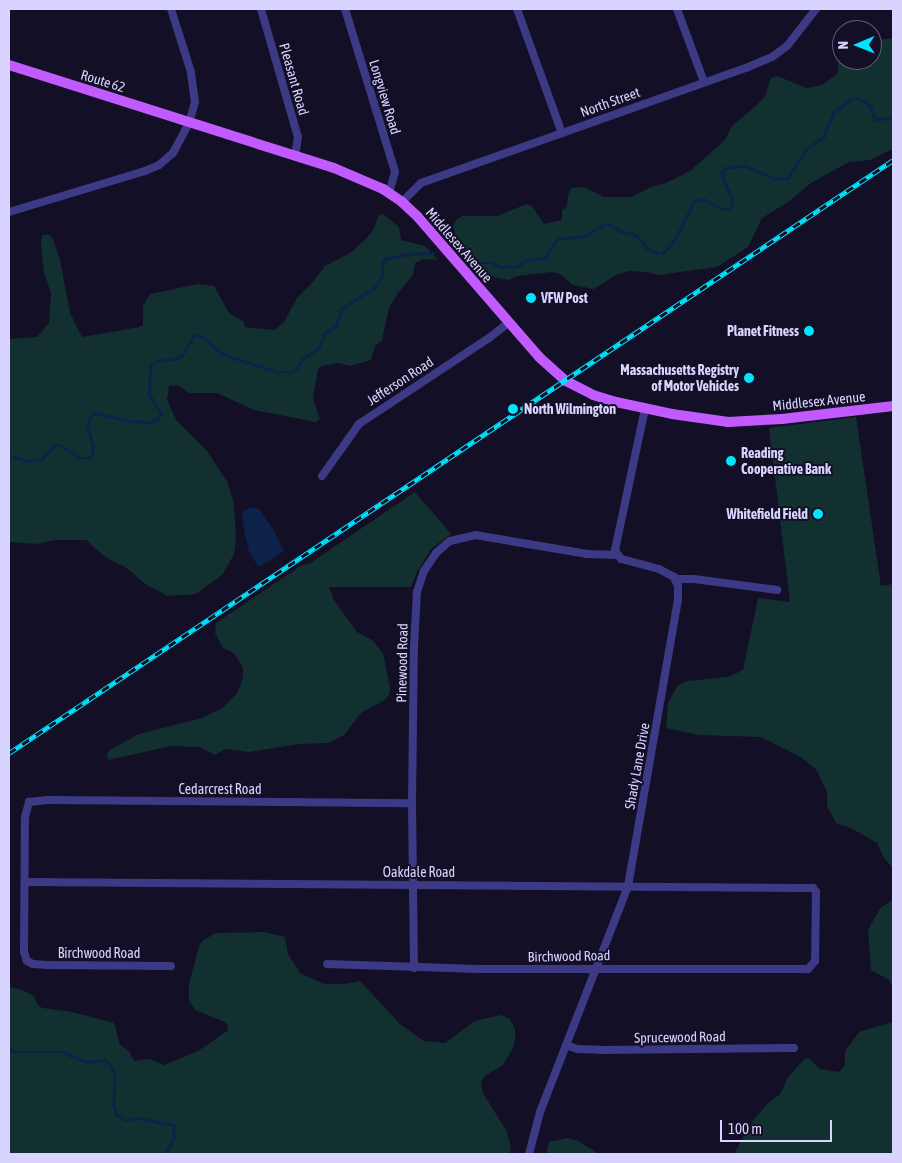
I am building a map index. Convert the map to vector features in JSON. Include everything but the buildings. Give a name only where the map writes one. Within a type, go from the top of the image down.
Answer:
[{"type":"main road","name":"Route 62","points":[[9,65],[190,123]]},
{"type":"main road","name":"Middlesex Avenue","points":[[190,123],[348,172],[389,193],[402,202],[427,228],[539,357],[572,385],[604,399],[705,420],[745,422],[893,406]]},
{"type":"street","points":[[9,212],[159,165],[173,153],[190,123],[196,102],[195,92],[171,9]]},
{"type":"street","name":"Pleasant Road","points":[[261,9],[298,137],[295,156]]},
{"type":"street","name":"Longview Road","points":[[346,9],[395,172],[389,193]]},
{"type":"street","points":[[517,9],[562,133]]},
{"type":"street","points":[[677,9],[704,82]]},
{"type":"street","name":"North Street","points":[[402,202],[421,183],[755,64],[780,51],[816,9]]},
{"type":"street","name":"Jefferson Road","points":[[322,476],[359,424],[489,338],[508,322]]},
{"type":"street","points":[[645,409],[615,544],[617,555],[624,560],[666,572],[676,579],[694,579],[777,590]]},
{"type":"street","name":"Pinewood Road","points":[[414,968],[412,802],[416,602],[421,578],[436,553],[456,538],[475,535],[587,554],[617,555]]},
{"type":"street","name":"Shady Lane Drive","points":[[529,1154],[538,1118],[628,886],[678,600],[679,589],[676,579]]},
{"type":"street","name":"Cedarcrest Road","points":[[25,882],[25,817],[28,802],[48,800],[412,802]]},
{"type":"street","name":"Oakdale Road","points":[[25,882],[813,888],[816,894],[815,956],[811,968]]},
{"type":"street","name":"Birchwood Road","points":[[25,882],[24,952],[27,961],[33,964],[47,965],[172,966]]},
{"type":"street","name":"Birchwood Road","points":[[327,964],[414,968],[811,968]]},
{"type":"street","name":"Sprucewood Road","points":[[566,1045],[577,1049],[600,1050],[794,1048]]},
{"type":"green space","points":[[893,38],[893,149],[870,160],[849,162],[811,183],[788,202],[762,218],[748,247],[717,267],[658,275],[647,272],[628,271],[616,275],[594,289],[573,285],[560,274],[552,272],[517,276],[509,280],[493,277],[476,267],[459,249],[453,226],[456,220],[462,216],[497,216],[527,204],[532,206],[544,224],[562,220],[562,210],[567,207],[571,188],[583,187],[604,197],[631,197],[651,187],[666,183],[690,171],[725,140],[732,126],[765,96],[771,78],[777,76],[807,88],[822,85],[838,73],[838,70],[882,70],[882,40]]},
{"type":"green space","points":[[383,214],[399,227],[401,240],[425,246],[438,260],[423,259],[415,263],[413,275],[398,293],[389,308],[382,340],[375,346],[371,360],[350,366],[339,363],[321,366],[318,370],[313,398],[320,419],[316,422],[254,410],[217,393],[189,393],[177,385],[169,386],[167,400],[176,420],[207,451],[228,483],[234,504],[236,540],[234,554],[223,574],[196,594],[168,596],[145,584],[127,568],[105,557],[86,540],[57,540],[36,544],[9,542],[9,339],[37,337],[49,323],[51,294],[44,272],[41,247],[42,235],[50,235],[53,239],[60,260],[70,313],[82,337],[139,327],[143,325],[143,306],[150,294],[198,284],[214,286],[229,313],[243,321],[245,327],[274,330],[284,322],[297,298],[325,266],[350,253],[365,240],[373,230],[379,215]]},
{"type":"green space","points":[[856,417],[881,586],[893,584],[893,868],[884,858],[877,843],[851,828],[836,823],[827,806],[827,792],[816,769],[799,756],[761,737],[699,735],[666,728],[668,703],[678,685],[688,681],[728,677],[743,670],[758,598],[790,602],[769,428]]},
{"type":"green space","points":[[415,492],[451,534],[431,549],[417,572],[411,587],[329,587],[334,600],[357,632],[372,640],[383,653],[390,689],[389,695],[385,700],[362,712],[344,735],[328,743],[299,744],[249,752],[225,749],[215,755],[200,747],[171,746],[108,760],[107,754],[110,750],[139,734],[202,718],[222,708],[237,693],[243,678],[243,668],[234,653],[223,648],[215,633],[216,623],[302,565],[309,564]]},
{"type":"green space","points":[[893,900],[893,988],[889,980],[871,970],[868,930],[880,908]]},
{"type":"green space","points":[[264,932],[285,937],[288,954],[300,973],[324,984],[344,984],[360,981],[401,1025],[424,1041],[445,1043],[475,1021],[501,1015],[510,1019],[515,1029],[515,1040],[512,1050],[502,1066],[486,1075],[482,1079],[481,1084],[484,1095],[506,1130],[511,1147],[510,1154],[9,1154],[9,987],[20,989],[34,996],[38,1006],[43,1008],[72,1012],[114,1023],[120,1045],[129,1051],[134,1061],[150,1059],[164,1065],[198,1051],[227,1031],[228,1026],[225,1022],[195,1010],[189,1000],[189,984],[202,941],[216,933]]},
{"type":"green space","points":[[893,1022],[893,1154],[734,1154],[751,1123],[766,1105],[780,1094],[787,1079],[804,1059],[809,1058],[820,1069],[839,1072],[845,1065],[845,1051],[859,1032]]},
{"type":"green space","points":[[568,1138],[578,1141],[599,1154],[546,1154],[549,1142]]},
{"type":"water","points":[[251,507],[259,509],[273,529],[284,551],[261,566],[258,566],[249,552],[243,525],[242,512]]},
{"type":"waterway","points":[[471,263],[492,263],[501,267],[516,267],[525,261],[545,258],[557,239],[585,236],[604,224],[609,224],[620,231],[636,235],[647,248],[657,253],[662,253],[668,248],[680,230],[694,201],[704,199],[722,209],[728,209],[732,206],[732,199],[723,180],[722,172],[725,168],[745,166],[775,179],[788,178],[806,149],[823,138],[833,113],[851,99],[859,99],[870,105],[875,120],[893,117]]},
{"type":"waterway","points":[[9,456],[29,461],[42,459],[54,445],[60,445],[81,458],[89,458],[92,455],[93,447],[87,426],[91,416],[95,413],[130,421],[151,422],[157,420],[161,414],[149,395],[150,365],[158,360],[176,359],[182,355],[194,335],[201,336],[221,353],[231,357],[278,372],[296,370],[303,358],[319,348],[324,334],[336,326],[342,308],[375,287],[382,276],[382,264],[385,259],[407,254],[433,253]]},
{"type":"waterway","points":[[9,1049],[17,1052],[62,1052],[87,1062],[104,1060],[109,1063],[115,1074],[114,1104],[117,1115],[125,1120],[140,1118],[174,1125],[174,1138],[166,1154]]},
{"type":"railway","points":[[9,753],[893,160]]},
{"type":"place","name":"VFW Post","points":[[531,298]]},
{"type":"place","name":"Planet Fitness","points":[[809,331]]},
{"type":"place","name":"Massachusetts Registry of Motor Vehicles","points":[[749,378]]},
{"type":"place","name":"North Wilmington","points":[[513,409]]},
{"type":"place","name":"Reading Cooperative Bank","points":[[731,461]]},
{"type":"place","name":"Whitefield Field","points":[[818,514]]}]
